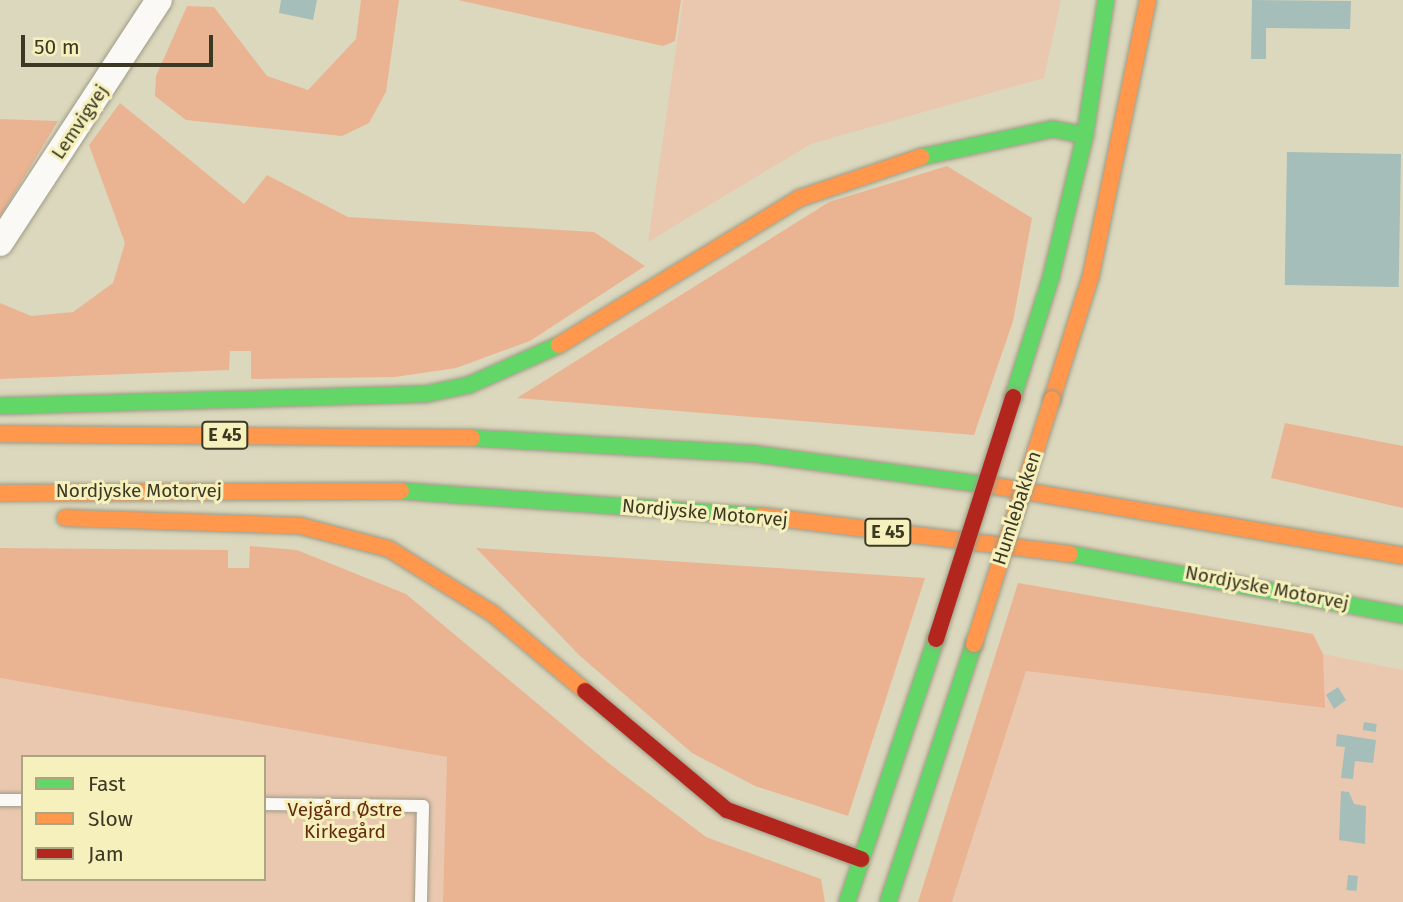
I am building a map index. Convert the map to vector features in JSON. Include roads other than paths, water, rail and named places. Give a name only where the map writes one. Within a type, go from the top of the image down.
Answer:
[{"type":"main road","name":"Humlebakken","points":[[888,902],[880,863],[936,639],[1051,277],[1085,135],[1106,0]]},
{"type":"main road","name":"Humlebakken","points":[[847,902],[880,863],[974,645],[1052,399],[1122,144],[1147,0]]},
{"type":"main road","points":[[0,406],[426,394],[469,386],[578,337],[789,204],[838,181],[885,165],[1053,129],[1122,144]]},
{"type":"main road","name":"E 45","points":[[0,434],[450,437],[755,454],[1083,498],[1403,556]]},
{"type":"main road","name":"Nordjyske Motorvej","points":[[0,492],[367,489],[720,511],[1086,556],[1403,615]]},
{"type":"main road","points":[[51,518],[301,526],[389,549],[492,612],[727,810],[880,863]]},
{"type":"street","name":"Lemvigvej","points":[[0,243],[159,0]]},
{"type":"lane","points":[[0,800],[21,800]]},
{"type":"lane","points":[[266,804],[423,806],[421,902]]},
{"type":"park label","name":"Vejgård Østre Kirkegård","points":[[345,821]]}]
